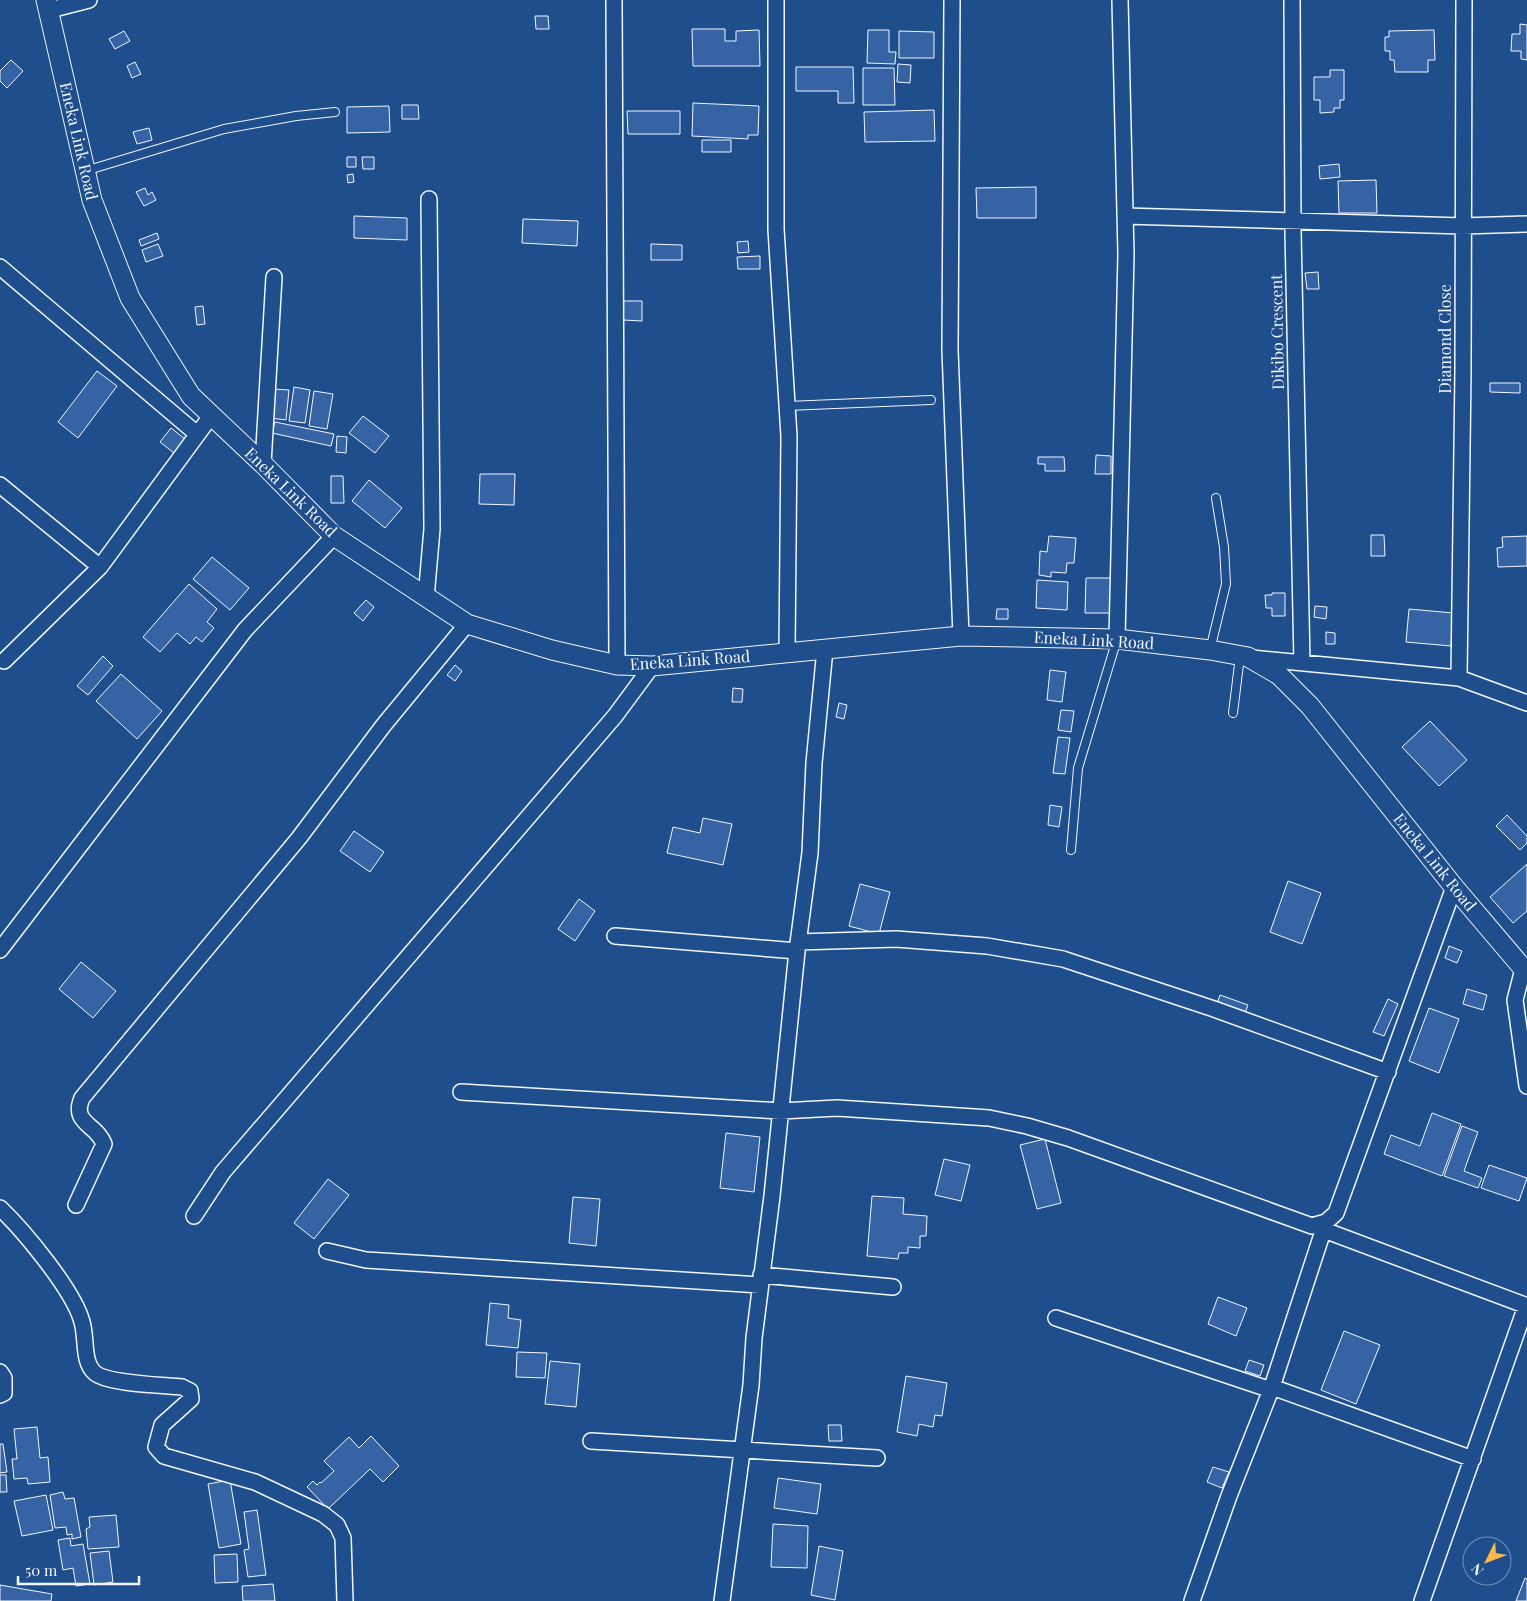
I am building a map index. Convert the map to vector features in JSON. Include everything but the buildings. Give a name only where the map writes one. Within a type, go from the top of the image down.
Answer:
[{"type":"street","points":[[48,5],[90,0]]},
{"type":"street","points":[[614,0],[617,665]]},
{"type":"street","points":[[776,0],[776,229],[789,436],[787,652]]},
{"type":"street","points":[[952,0],[950,350],[961,636]]},
{"type":"street","points":[[1117,638],[1126,254],[1120,0]]},
{"type":"street","name":"Dikibo Crescent","points":[[1292,0],[1292,220],[1302,663]]},
{"type":"street","name":"Diamond Close","points":[[1459,678],[1464,0]]},
{"type":"street","name":"Eneka Link Road","points":[[48,5],[92,200],[130,298],[191,396],[264,464],[334,536],[426,598],[467,624],[552,650],[617,665],[652,666],[961,636],[1117,638],[1244,656],[1280,675],[1310,706],[1454,887],[1525,971]]},
{"type":"street","points":[[426,598],[432,529],[429,199]]},
{"type":"street","points":[[1125,216],[1463,226],[1527,224]]},
{"type":"street","points":[[0,267],[197,434]]},
{"type":"street","points":[[264,464],[274,277]]},
{"type":"street","points":[[4,661],[100,567],[211,416]]},
{"type":"street","points":[[0,485],[100,567]]},
{"type":"street","points":[[0,950],[246,630],[334,536]]},
{"type":"street","points":[[76,1205],[104,1144],[102,1137],[86,1124],[79,1114],[78,1106],[82,1098],[299,838],[383,726],[467,624]]},
{"type":"street","points":[[722,1601],[751,1385],[761,1280],[810,853],[814,763],[825,649]]},
{"type":"street","points":[[1244,656],[1459,678],[1524,704]]},
{"type":"street","points":[[194,1216],[223,1172],[615,716],[652,666]]},
{"type":"street","points":[[1192,1601],[1229,1496],[1272,1389],[1325,1226],[1336,1213],[1454,887]]},
{"type":"street","points":[[615,936],[798,947],[896,939],[987,946],[1063,959],[1214,1009],[1388,1072]]},
{"type":"street","points":[[1525,971],[1515,1000],[1527,1086]]},
{"type":"street","points":[[461,1092],[781,1111],[837,1108],[989,1118],[1027,1126],[1247,1201],[1312,1226],[1325,1226],[1527,1306],[1422,1601]]},
{"type":"street","points":[[0,1208],[36,1249],[78,1309],[83,1324],[87,1360],[94,1372],[105,1379],[182,1388],[190,1391],[192,1398],[162,1425],[159,1431],[156,1447],[164,1456],[255,1482],[323,1514],[337,1525],[343,1538],[345,1601]]},
{"type":"street","points":[[327,1251],[375,1260],[893,1287]]},
{"type":"street","points":[[1056,1318],[1272,1389],[1473,1459]]},
{"type":"street","points":[[0,1372],[4,1378],[4,1393],[0,1395]]},
{"type":"street","points":[[591,1441],[877,1458]]},
{"type":"lane","points":[[85,171],[224,129],[296,116],[335,112]]},
{"type":"lane","points":[[787,406],[932,400]]},
{"type":"lane","points":[[1210,650],[1226,584],[1224,547],[1216,498]]},
{"type":"lane","points":[[1071,850],[1078,768],[1084,742],[1117,638]]},
{"type":"lane","points":[[1233,713],[1244,656]]}]
